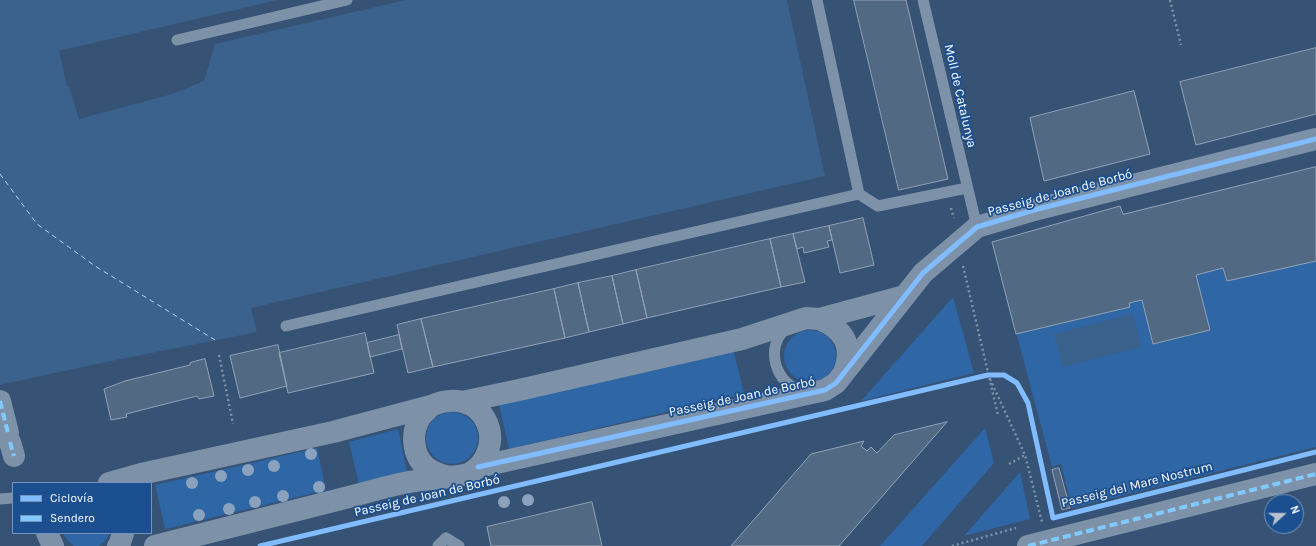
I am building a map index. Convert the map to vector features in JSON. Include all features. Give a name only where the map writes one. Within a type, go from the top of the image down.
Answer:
[{"type":"street","name":"Passeig de Joan de Borbó","points":[[478,467],[825,390],[836,383],[923,273],[977,227],[1034,210],[1316,139]]},
{"type":"street","name":"Passeig de Joan de Borbó","points":[[462,402],[742,340],[806,318],[819,319],[904,296]]},
{"type":"street","points":[[819,319],[832,324],[845,339],[848,353],[848,363],[844,372]]},
{"type":"street","name":"Passeig de Joan de Borbó","points":[[113,482],[141,474],[333,432],[452,400],[473,406],[488,424],[490,447],[485,458],[478,467],[470,473],[460,476],[404,483],[154,546]]},
{"type":"street","points":[[0,401],[10,444]]},
{"type":"street","name":"Passeig de Joan de Borbó","points":[[431,406],[422,416],[415,428],[414,442],[417,455],[425,466],[436,474],[449,477]]},
{"type":"street","points":[[1034,534],[1316,474]]},
{"type":"street","points":[[47,534],[53,546]]},
{"type":"street","points":[[118,546],[123,534]]},
{"type":"lane","points":[[177,40],[347,0]]},
{"type":"lane","points":[[817,0],[859,194]]},
{"type":"lane","name":"Moll de Catalunya","points":[[923,0],[977,227]]},
{"type":"lane","points":[[286,326],[859,194],[878,206],[969,193]]},
{"type":"lane","name":"Passeig de Joan de Borbó","points":[[794,322],[784,330],[777,340],[774,352],[775,365],[780,376],[789,385],[800,391],[812,393]]},
{"type":"lane","points":[[0,499],[12,498]]},
{"type":"lane","points":[[438,546],[446,538],[459,546]]},
{"type":"path","points":[[1170,0],[1181,45]]},
{"type":"path","points":[[962,264],[998,415]]},
{"type":"path","points":[[220,355],[233,424]]},
{"type":"path","points":[[988,375],[1025,455],[1034,534]]},
{"type":"path","points":[[981,377],[996,375]]},
{"type":"path","points":[[1009,464],[1025,455]]},
{"type":"path","points":[[952,546],[1034,534],[1047,519]]},
{"type":"path","points":[[1034,523],[1034,534]]},
{"type":"shaded area","points":[[0,0],[278,0],[59,51],[67,86],[69,86],[79,119],[172,94],[204,81],[215,44],[406,0],[787,0],[825,176],[251,308],[257,332],[0,385]]},
{"type":"shaded area","points":[[1316,167],[1316,447],[1072,508],[1061,464],[1052,467],[992,242],[1120,206],[1123,214]]},
{"type":"shaded area","points":[[953,297],[974,373],[861,401]]},
{"type":"shaded area","points":[[1133,314],[1141,347],[1063,367],[1054,334]]},
{"type":"shaded area","points":[[805,330],[815,330],[824,334],[832,342],[836,351],[836,361],[832,370],[824,378],[815,382],[805,382],[796,378],[788,370],[784,361],[784,351],[788,342],[796,334]]},
{"type":"shaded area","points":[[734,352],[744,394],[509,449],[499,405]]},
{"type":"shaded area","points":[[447,412],[457,412],[466,416],[474,424],[478,433],[478,443],[474,452],[466,460],[457,464],[447,464],[438,460],[430,452],[426,443],[426,433],[430,424],[438,416]]},
{"type":"shaded area","points":[[985,428],[994,463],[922,546],[880,546]]},
{"type":"shaded area","points":[[398,429],[407,471],[359,484],[349,442]]},
{"type":"shaded area","points":[[317,448],[326,490],[165,529],[155,485]]},
{"type":"shaded area","points":[[1020,472],[1030,519],[964,536]]},
{"type":"shaded area","points":[[64,534],[109,534],[105,541],[99,546],[74,546],[67,540]]},
{"type":"building","points":[[854,0],[906,0],[948,179],[899,190]]},
{"type":"building","points":[[1316,48],[1316,114],[1196,145],[1180,82]]},
{"type":"building","points":[[1134,91],[1150,154],[1044,181],[1030,118]]},
{"type":"building","points":[[1316,167],[1316,261],[1227,281],[1223,268],[1196,275],[1210,330],[1153,344],[1142,300],[1129,303],[1130,307],[1016,334],[992,242],[1120,206],[1123,214]]},
{"type":"building","points":[[863,218],[874,265],[840,273],[829,226]]},
{"type":"building","points":[[829,226],[832,240],[827,241],[829,247],[804,253],[803,247],[797,249],[793,234]]},
{"type":"building","points":[[793,234],[805,282],[781,287],[770,239]]},
{"type":"building","points":[[770,239],[781,287],[647,318],[636,270]]},
{"type":"building","points":[[636,270],[647,318],[623,324],[612,276]]},
{"type":"building","points":[[612,276],[623,324],[589,332],[578,283]]},
{"type":"building","points":[[578,283],[589,332],[565,338],[554,289]]},
{"type":"building","points":[[554,289],[565,338],[433,367],[421,319]]},
{"type":"building","points":[[421,319],[433,367],[408,373],[397,325]]},
{"type":"building","points":[[365,333],[374,373],[288,393],[279,353]]},
{"type":"building","points":[[399,335],[402,349],[370,357],[367,343]]},
{"type":"building","points":[[278,345],[287,386],[240,398],[230,356]]},
{"type":"building","points":[[205,359],[214,396],[199,399],[197,396],[126,414],[127,417],[111,420],[104,389],[125,381],[190,365],[190,363]]},
{"type":"building","points":[[947,422],[839,546],[731,546],[811,454],[864,441],[861,446],[867,451],[871,447],[877,453],[894,435]]},
{"type":"building","points":[[1059,468],[1070,508],[1062,510],[1052,470]]},
{"type":"building","points":[[592,502],[602,546],[491,546],[487,527]]},
{"type":"ferry route","points":[[0,174],[37,224],[95,266],[215,340]]},
{"type":"marked path","points":[[0,401],[8,433]]},
{"type":"marked path","points":[[10,442],[14,456]]},
{"type":"marked path","points":[[1028,546],[1316,474]]},
{"type":"cycle path","points":[[478,467],[825,390],[836,383],[923,273],[977,227],[1034,210],[1316,139]]},
{"type":"cycle path","name":"Passeig del Mare Nostrum","points":[[260,546],[988,375],[1004,375],[1017,383],[1028,403],[1053,518],[1316,452]]}]
